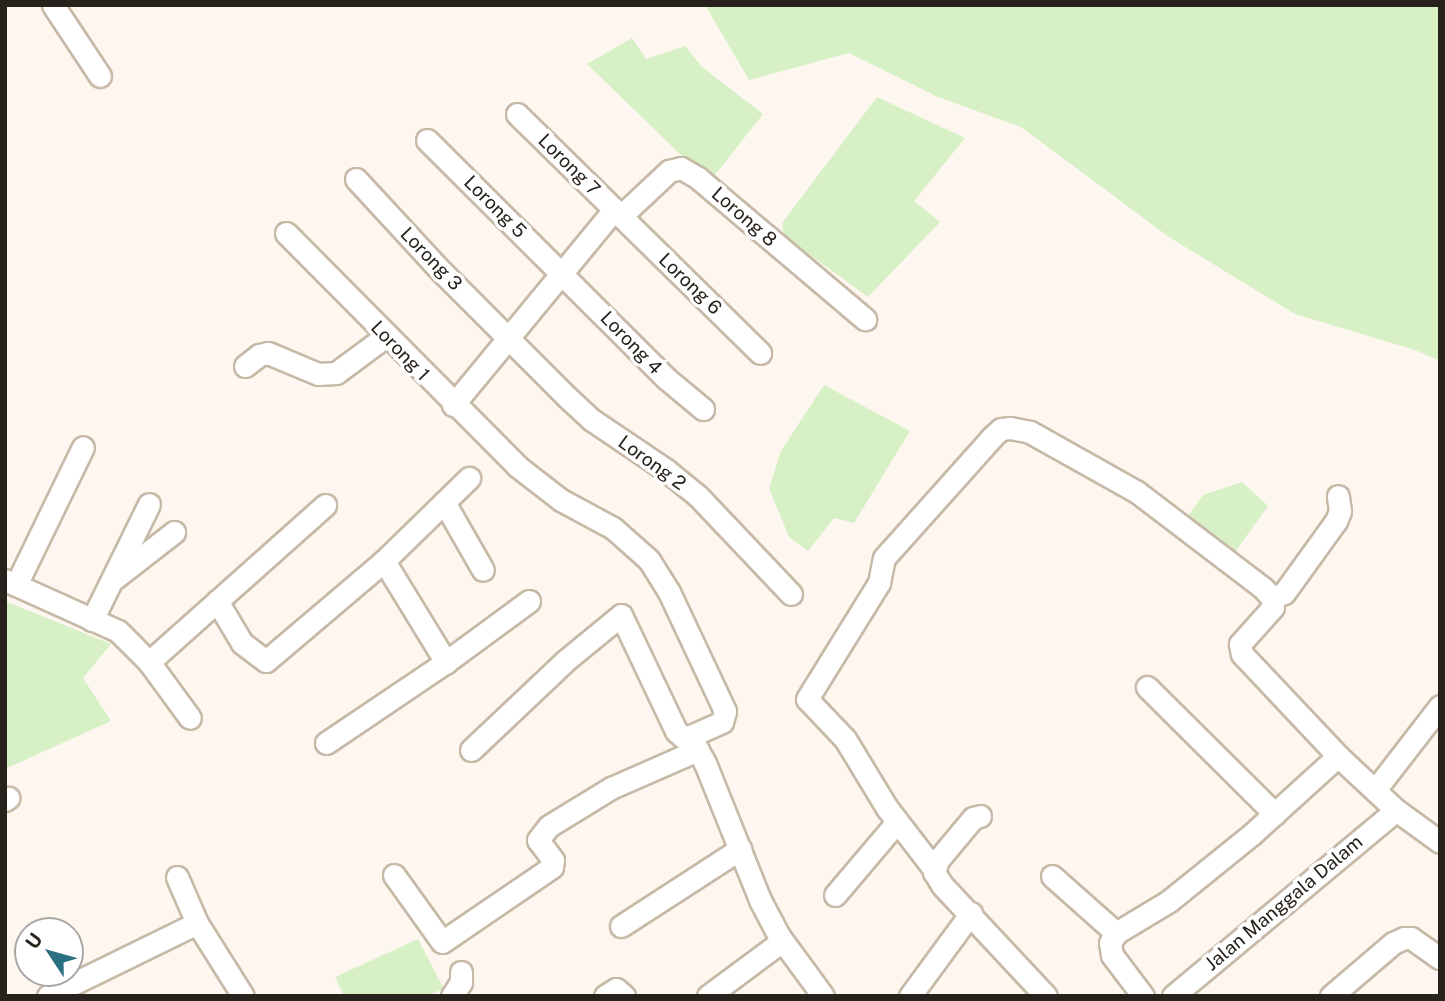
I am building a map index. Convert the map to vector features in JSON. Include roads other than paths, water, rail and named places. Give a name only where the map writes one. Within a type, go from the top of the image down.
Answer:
[{"type":"street","points":[[53,5],[100,76]]},
{"type":"street","name":"Lorong 7","points":[[517,114],[617,213]]},
{"type":"street","name":"Lorong 5","points":[[427,140],[562,274]]},
{"type":"street","name":"Lorong 8","points":[[617,213],[669,171],[681,168],[698,178],[865,319]]},
{"type":"street","name":"Lorong 3","points":[[355,179],[507,338]]},
{"type":"street","points":[[453,405],[507,338],[617,213]]},
{"type":"street","name":"Lorong 6","points":[[617,213],[760,353]]},
{"type":"street","name":"Lorong 1","points":[[286,233],[453,405],[517,466],[561,500],[613,528],[649,560],[669,592],[725,711],[722,722],[694,743]]},
{"type":"street","name":"Lorong 4","points":[[562,274],[667,379],[703,410]]},
{"type":"street","points":[[246,366],[259,355],[268,353],[318,374],[336,373],[386,336]]},
{"type":"street","name":"Lorong 2","points":[[507,338],[592,420],[666,470],[698,496],[791,594]]},
{"type":"street","points":[[1045,996],[942,885],[934,869],[897,821],[845,739],[807,699],[847,639],[879,583],[884,558],[1001,429],[1030,432],[1137,492],[1272,598],[1273,607],[1244,638],[1240,651],[1338,756],[1396,810],[1436,832]]},
{"type":"street","points":[[83,447],[11,583],[118,631],[149,662],[190,718]]},
{"type":"street","points":[[217,601],[242,643],[265,661],[384,561],[469,478]]},
{"type":"street","points":[[1272,598],[1284,593],[1336,521],[1340,510],[1338,496]]},
{"type":"street","points":[[444,502],[483,570]]},
{"type":"street","points":[[92,620],[149,504]]},
{"type":"street","points":[[149,662],[325,505]]},
{"type":"street","points":[[111,581],[174,532]]},
{"type":"street","points":[[384,561],[446,662]]},
{"type":"street","points":[[326,743],[446,662],[529,601]]},
{"type":"street","points":[[471,750],[565,661],[621,615],[676,731],[694,743],[779,936],[823,996]]},
{"type":"street","points":[[189,627],[234,628]]},
{"type":"street","points":[[1147,687],[1275,814]]},
{"type":"street","points":[[1375,790],[1440,706]]},
{"type":"street","points":[[394,875],[442,942],[552,867],[553,860],[538,840],[549,826],[611,788],[694,743]]},
{"type":"street","points":[[1143,996],[1112,955],[1110,943],[1116,933],[1169,901],[1275,814],[1338,756]]},
{"type":"street","name":"Jalan Manggala Dalam","points":[[1172,996],[1396,810]]},
{"type":"street","points":[[934,869],[977,817]]},
{"type":"street","points":[[835,895],[897,821]]},
{"type":"street","points":[[621,926],[740,849]]},
{"type":"street","points":[[1052,876],[1116,933]]},
{"type":"street","points":[[177,877],[197,923],[243,996]]},
{"type":"street","points":[[910,996],[971,914]]},
{"type":"street","points":[[48,996],[197,923]]},
{"type":"street","points":[[1334,995],[1393,943],[1404,938],[1412,938],[1440,958]]},
{"type":"street","points":[[708,996],[774,947]]},
{"type":"street","points":[[452,996],[461,982],[461,972]]},
{"type":"street","points":[[606,996],[616,989],[624,996]]}]
